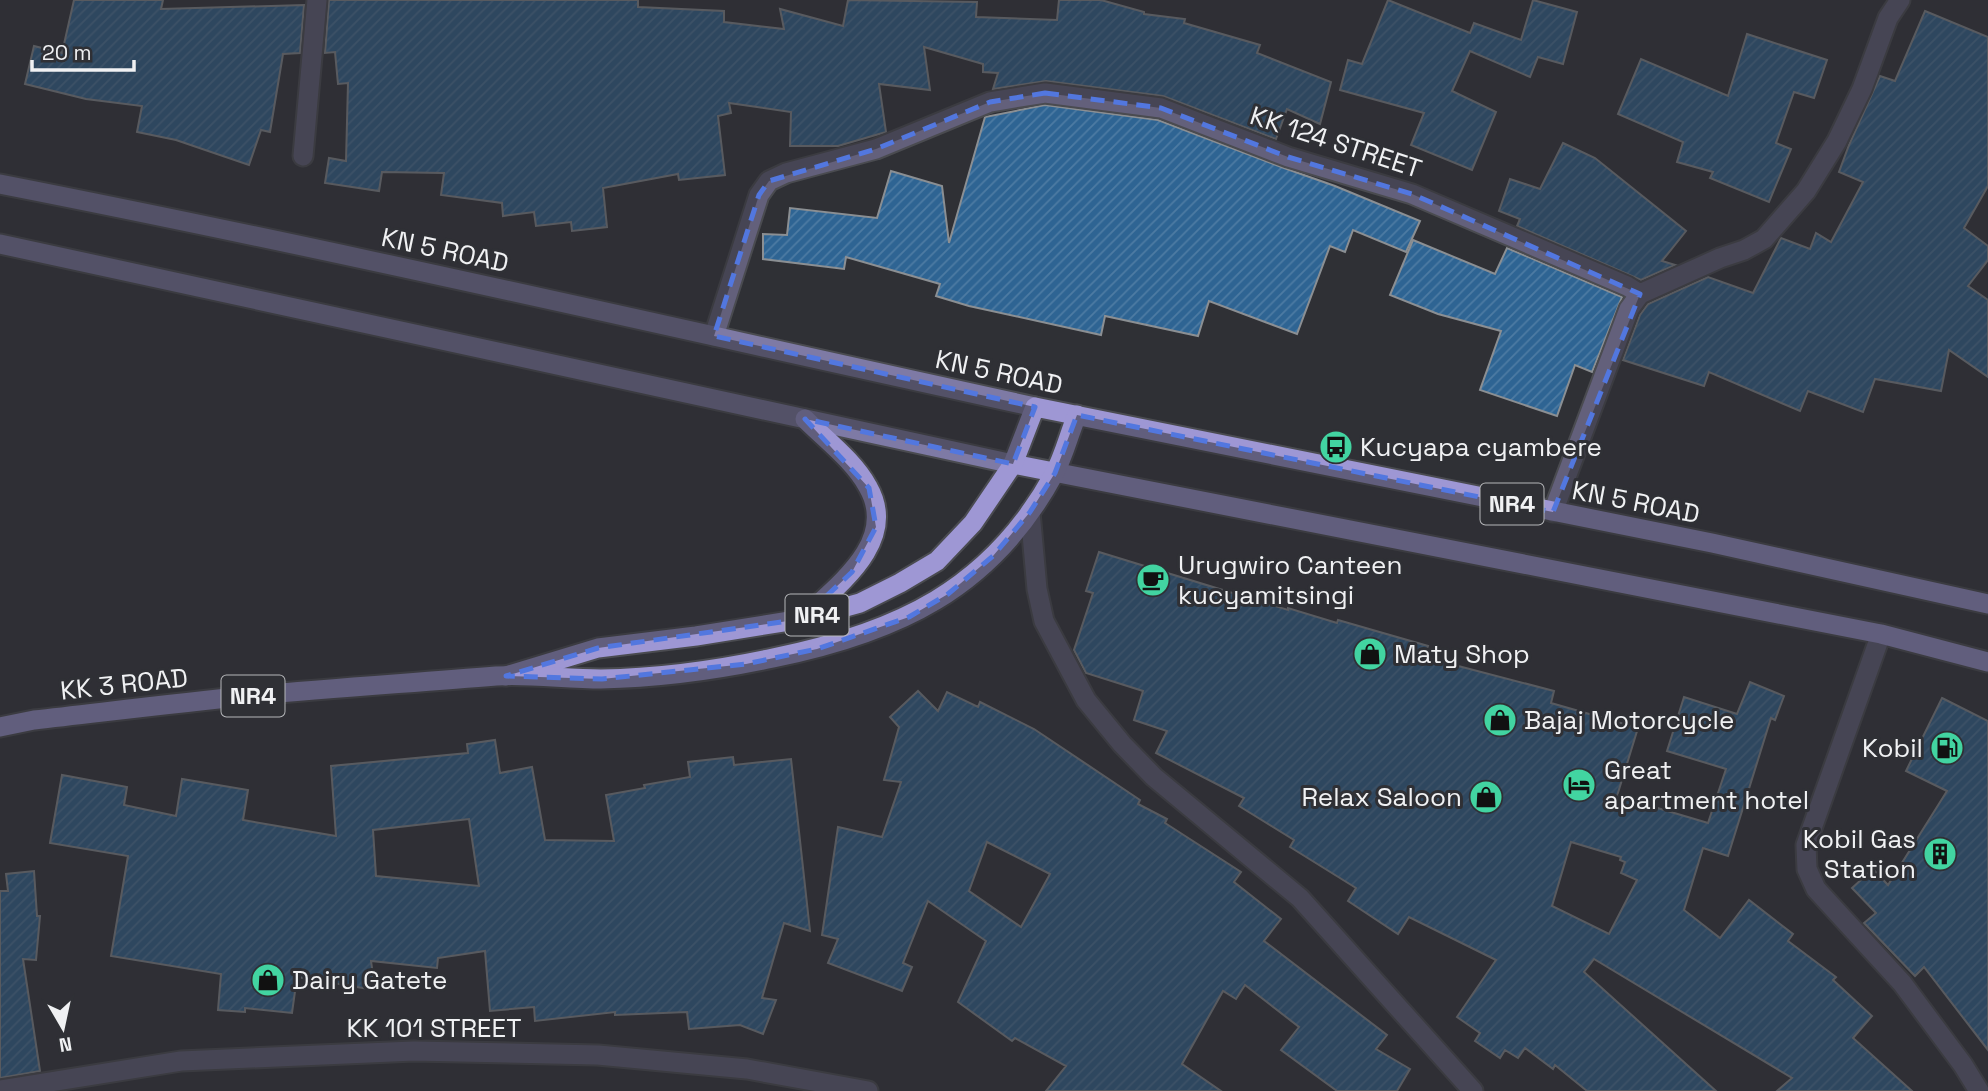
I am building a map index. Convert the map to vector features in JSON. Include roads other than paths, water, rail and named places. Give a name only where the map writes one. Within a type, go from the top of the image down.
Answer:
[{"type":"highway","name":"KN 5 ROAD","points":[[1035,407],[1824,566],[1988,604]]},
{"type":"highway","name":"NR4","points":[[506,676],[598,648],[802,619],[860,603],[937,561],[973,523],[1013,464],[1035,407]]},
{"type":"highway","name":"NR4","points":[[506,676],[602,679],[683,673],[746,664],[817,649],[909,617],[948,594],[993,556],[1030,512],[1055,473],[1077,415]]},
{"type":"highway","points":[[802,619],[852,572],[870,545],[876,527],[875,506],[869,488],[806,419]]},
{"type":"highway","name":"NR4","points":[[1013,464],[1881,634],[1988,662]]},
{"type":"highway","name":"KK 3 ROAD","points":[[0,727],[34,720],[247,696],[506,676]]},
{"type":"main road","name":"KN 5 ROAD","points":[[0,184],[191,222],[1035,407]]},
{"type":"main road","points":[[0,244],[1013,464]]},
{"type":"street","points":[[303,156],[317,0]]},
{"type":"street","points":[[1553,512],[1629,309],[1640,293],[1764,239],[1806,191],[1837,141],[1862,89],[1888,18],[1900,0]]},
{"type":"street","name":"KK 124 STREET","points":[[714,336],[759,195],[769,181],[786,173],[876,149],[990,102],[1045,93],[1161,108],[1288,157],[1412,194],[1640,293]]},
{"type":"street","points":[[1030,512],[1037,589],[1044,621],[1086,700],[1122,744],[1154,777],[1300,898],[1473,1091]]},
{"type":"street","points":[[1881,634],[1806,845],[1807,869],[1816,889],[1902,983],[1979,1091]]},
{"type":"street","name":"KK 101 STREET","points":[[0,1090],[181,1061],[414,1051],[598,1055],[747,1069],[868,1091]]},
{"type":"place","name":"Kucyapa cyambere","points":[[1336,447]]},
{"type":"place","name":"Urugwiro Canteen kucyamitsingi","points":[[1153,580]]},
{"type":"place","name":"Maty Shop","points":[[1370,654]]},
{"type":"place","name":"Bajaj Motorcycle","points":[[1500,720]]},
{"type":"place","name":"Kobil","points":[[1947,748]]},
{"type":"place","name":"Great apartment hotel","points":[[1579,785]]},
{"type":"place","name":"Relax Saloon","points":[[1486,797]]},
{"type":"place","name":"Kobil Gas Station","points":[[1940,854]]},
{"type":"place","name":"Dairy Gatete","points":[[268,980]]}]
